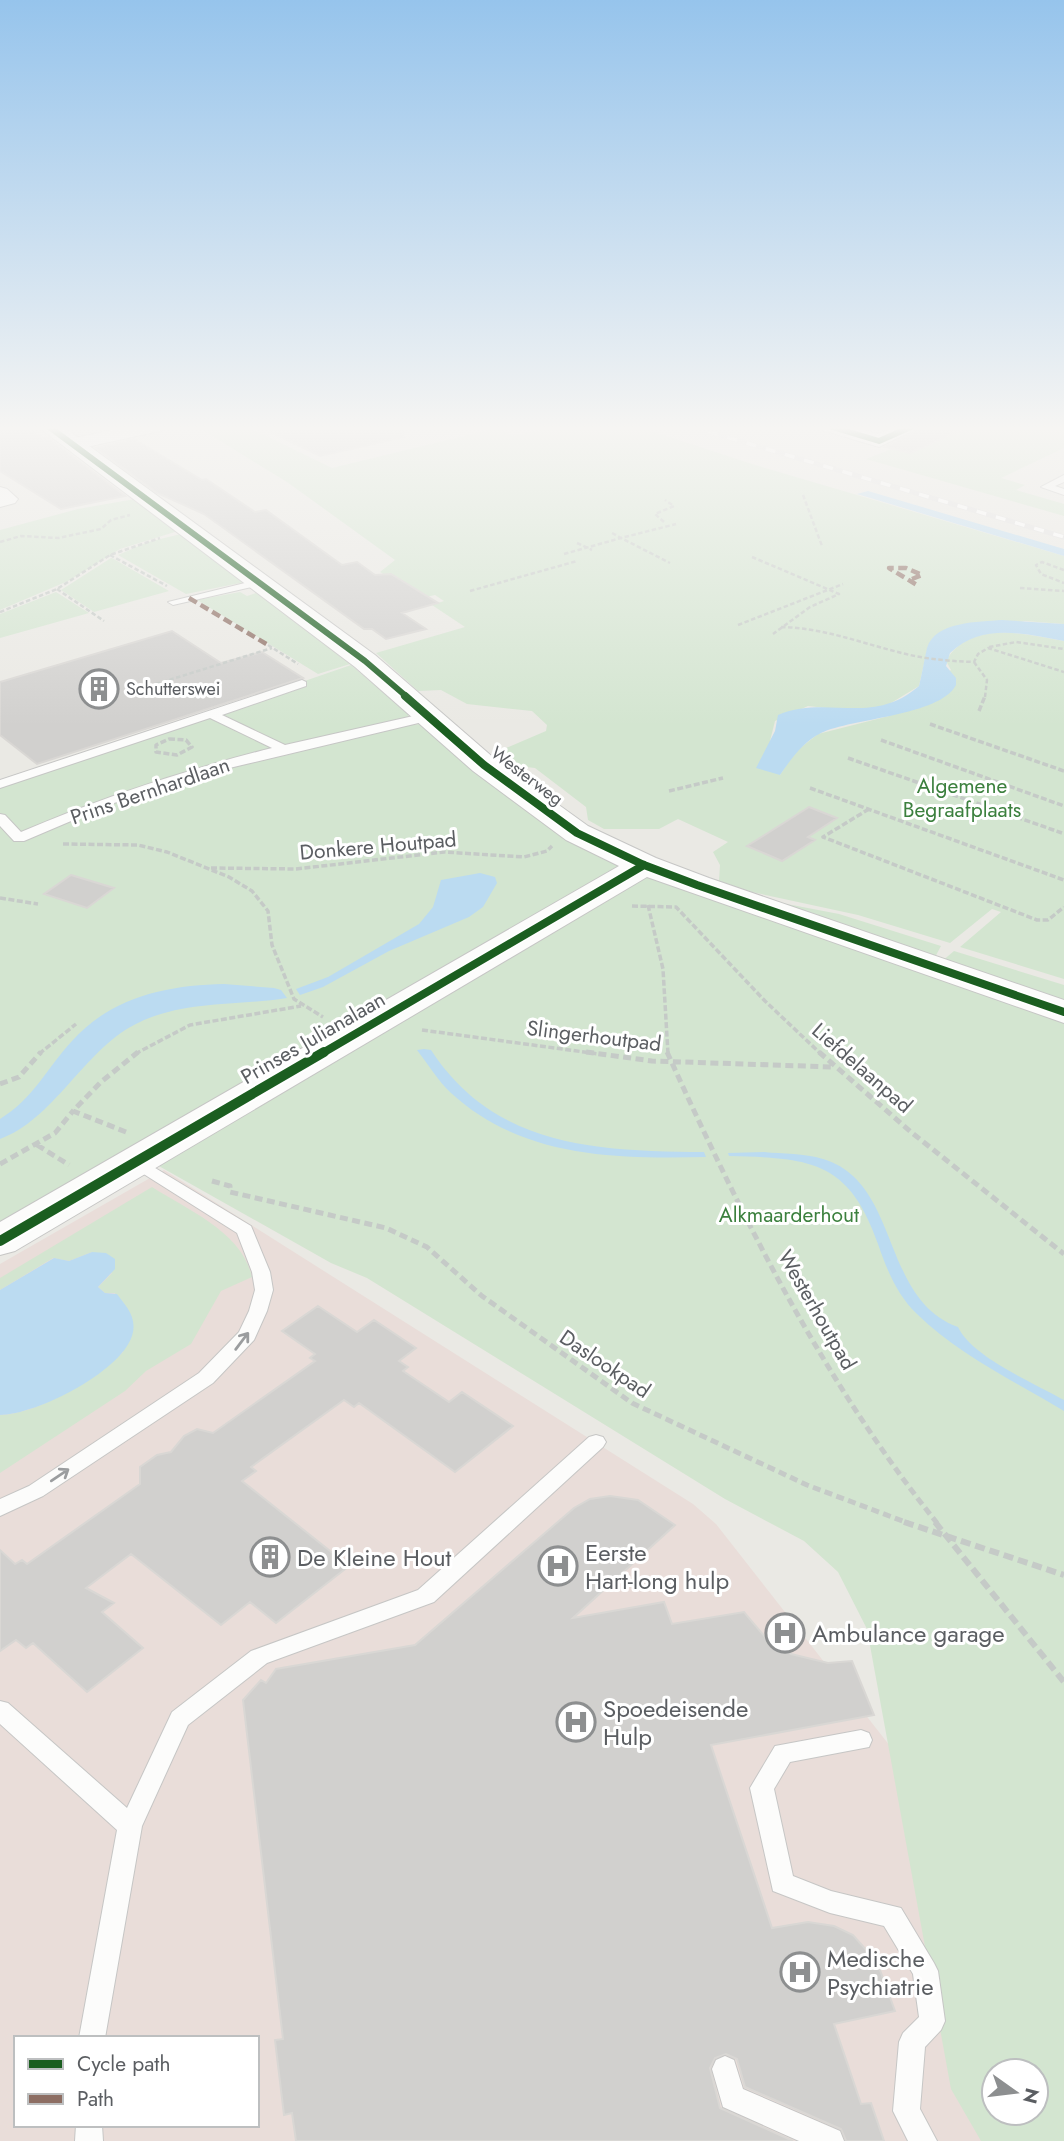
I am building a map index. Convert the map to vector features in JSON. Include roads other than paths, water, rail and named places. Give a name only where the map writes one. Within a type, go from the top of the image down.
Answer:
[{"type":"street","name":"Westerweg","points":[[181,526],[261,582],[431,716],[484,765],[577,833],[644,865],[1064,1012]]},
{"type":"street","name":"Prinses Julianalaan","points":[[0,1241],[644,865]]},
{"type":"lane","points":[[173,602],[261,582]]},
{"type":"lane","points":[[0,784],[302,684]]},
{"type":"lane","name":"Prins Bernhardlaan","points":[[211,714],[283,749]]},
{"type":"lane","name":"Prins Bernhardlaan","points":[[0,818],[19,838],[117,797],[283,749],[431,716]]},
{"type":"lane","points":[[0,1507],[36,1491],[206,1378],[230,1357],[247,1335],[264,1290],[261,1272],[245,1230],[145,1156]]},
{"type":"lane","points":[[92,2036],[130,1826],[180,1719],[259,1657],[426,1596],[596,1442]]},
{"type":"lane","points":[[0,1710],[130,1826]]},
{"type":"lane","points":[[861,1740],[783,1753],[762,1788],[782,1883],[830,1902],[892,1916],[925,1971],[932,2021],[912,2042],[906,2111],[923,2141]]},
{"type":"lane","points":[[725,2069],[732,2098],[830,2141]]},
{"type":"water","points":[[964,526],[986,526],[1064,549],[1064,556]]},
{"type":"water","points":[[1002,620],[1064,624],[1064,641],[1004,633],[976,637],[950,653],[946,666],[956,678],[956,685],[947,695],[914,710],[821,733],[803,746],[780,775],[756,768],[775,731],[778,715],[814,707],[867,708],[901,698],[919,686],[927,648],[939,633],[959,625]]},
{"type":"water","points":[[480,873],[495,877],[497,883],[483,907],[469,917],[389,951],[323,987],[300,995],[296,989],[328,977],[419,924],[433,907],[441,880]]},
{"type":"water","points":[[224,984],[274,988],[281,990],[287,998],[170,1011],[134,1025],[99,1051],[36,1117],[19,1130],[0,1139],[0,1119],[31,1093],[72,1041],[104,1014],[142,996],[162,991]]},
{"type":"water","points":[[417,1050],[431,1050],[457,1082],[486,1107],[518,1125],[552,1137],[588,1145],[704,1152],[706,1157],[604,1155],[539,1142],[508,1131],[451,1093]]},
{"type":"water","points":[[764,1152],[816,1157],[848,1172],[866,1191],[915,1292],[933,1313],[958,1327],[976,1349],[990,1359],[1064,1400],[1064,1411],[969,1355],[917,1314],[893,1282],[867,1216],[854,1195],[839,1180],[823,1169],[804,1163],[729,1156],[728,1153]]},
{"type":"water","points":[[92,1252],[106,1253],[115,1259],[115,1269],[98,1287],[105,1293],[117,1294],[130,1312],[134,1326],[127,1346],[114,1361],[77,1388],[35,1407],[0,1415],[0,1290],[54,1258],[69,1261]]},
{"type":"railway","points":[[1027,526],[1064,537]]},
{"type":"place","name":"Schutterswei","points":[[99,689]]},
{"type":"place","name":"De Kleine Hout","points":[[270,1557]]},
{"type":"place","name":"Eerste Hart-long hulp","points":[[558,1566]]},
{"type":"place","name":"Ambulance garage","points":[[785,1633]]},
{"type":"place","name":"Spoedeisende Hulp","points":[[576,1722]]},
{"type":"place","name":"Medische Psychiatrie","points":[[800,1972]]},
{"type":"park label","name":"Algemene Begraafplaats","points":[[962,798]]},
{"type":"park label","name":"Alkmaarderhout","points":[[789,1215]]}]
